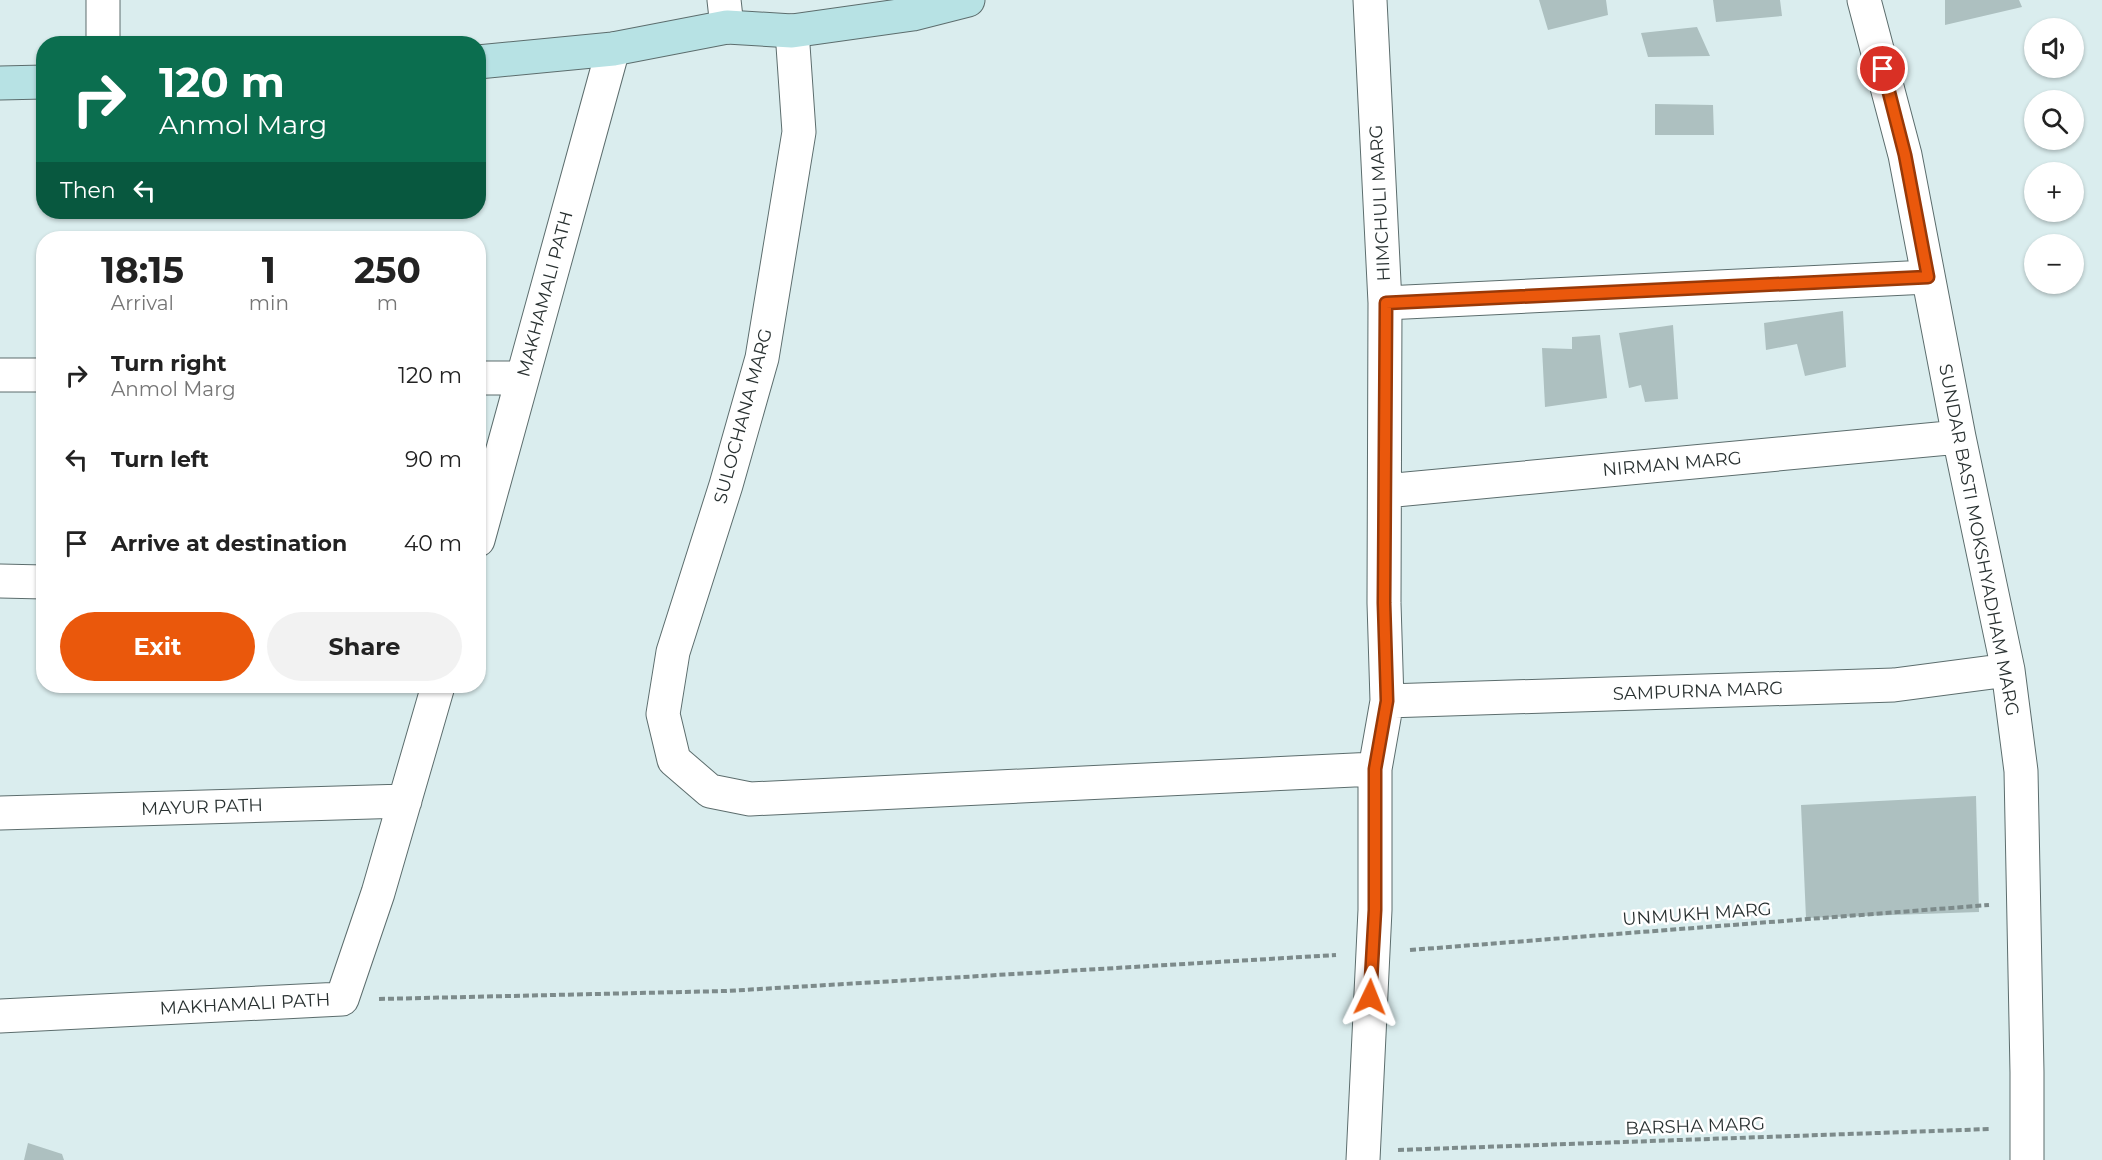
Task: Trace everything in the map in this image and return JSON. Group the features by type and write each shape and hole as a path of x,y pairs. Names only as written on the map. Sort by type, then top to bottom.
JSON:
{"street":[{"path":"102,0 103,36"},
{"path":"486,61 613,49 726,14 792,31 912,7 968,0"},
{"name":"HIMCHULI MARG","path":"1363,1155 1375,910 1375,769 1387,701 1384,603 1386,303 1370,0"},
{"name":"SUNDAR BASTI MOKSHYADHAM MARG","path":"1864,0 1905,155 1959,437 2008,670 2021,771 2027,1160"},
{"name":"SULOCHANA MARG","path":"792,31 799,132 762,358 726,485 673,652 663,714 674,760 710,791 750,799 1375,769"},
{"name":"MAKHAMALI PATH","path":"486,511 613,49"},
{"path":"0,83 36,82"},
{"path":"1386,303 1928,277"},
{"path":"0,375 36,375"},
{"path":"486,378 522,378"},
{"name":"NIRMAN MARG","path":"1385,491 1959,437"},
{"path":"0,581 36,582"},
{"name":"SAMPURNA MARG","path":"1387,701 1894,685 2008,670"},
{"name":"MAKHAMALI PATH","path":"0,1016 342,999 378,893 436,693"},
{"name":"MAYUR PATH","path":"0,813 405,801"}],"path":[{"name":"UNMUKH MARG","path":"342,999 726,991 1372,953 2024,902"},
{"name":"BARSHA MARG","path":"1363,1155 2027,1128"}],"building":[{"path":"1539,0 1606,0 1608,15 1548,30"},
{"path":"1713,0 1780,0 1782,16 1716,22"},
{"path":"1945,0 2019,0 2022,7 1945,25"},
{"path":"1697,27 1710,56 1648,57 1641,33"},
{"path":"1655,104 1713,105 1714,135 1655,135"},
{"path":"1843,311 1846,367 1805,376 1797,344 1766,350 1764,323"},
{"path":"1673,325 1678,399 1645,402 1641,385 1629,388 1619,333"},
{"path":"1600,335 1607,398 1545,407 1542,348 1572,349 1572,337"},
{"path":"1976,796 1979,912 1806,918 1801,805"},
{"path":"28,1143 62,1154 64,1160 24,1160"}],"route":[{"path":"1370,997 1375,910 1375,769 1387,701 1384,603 1386,303 1928,277 1905,155 1883,69"}]}
